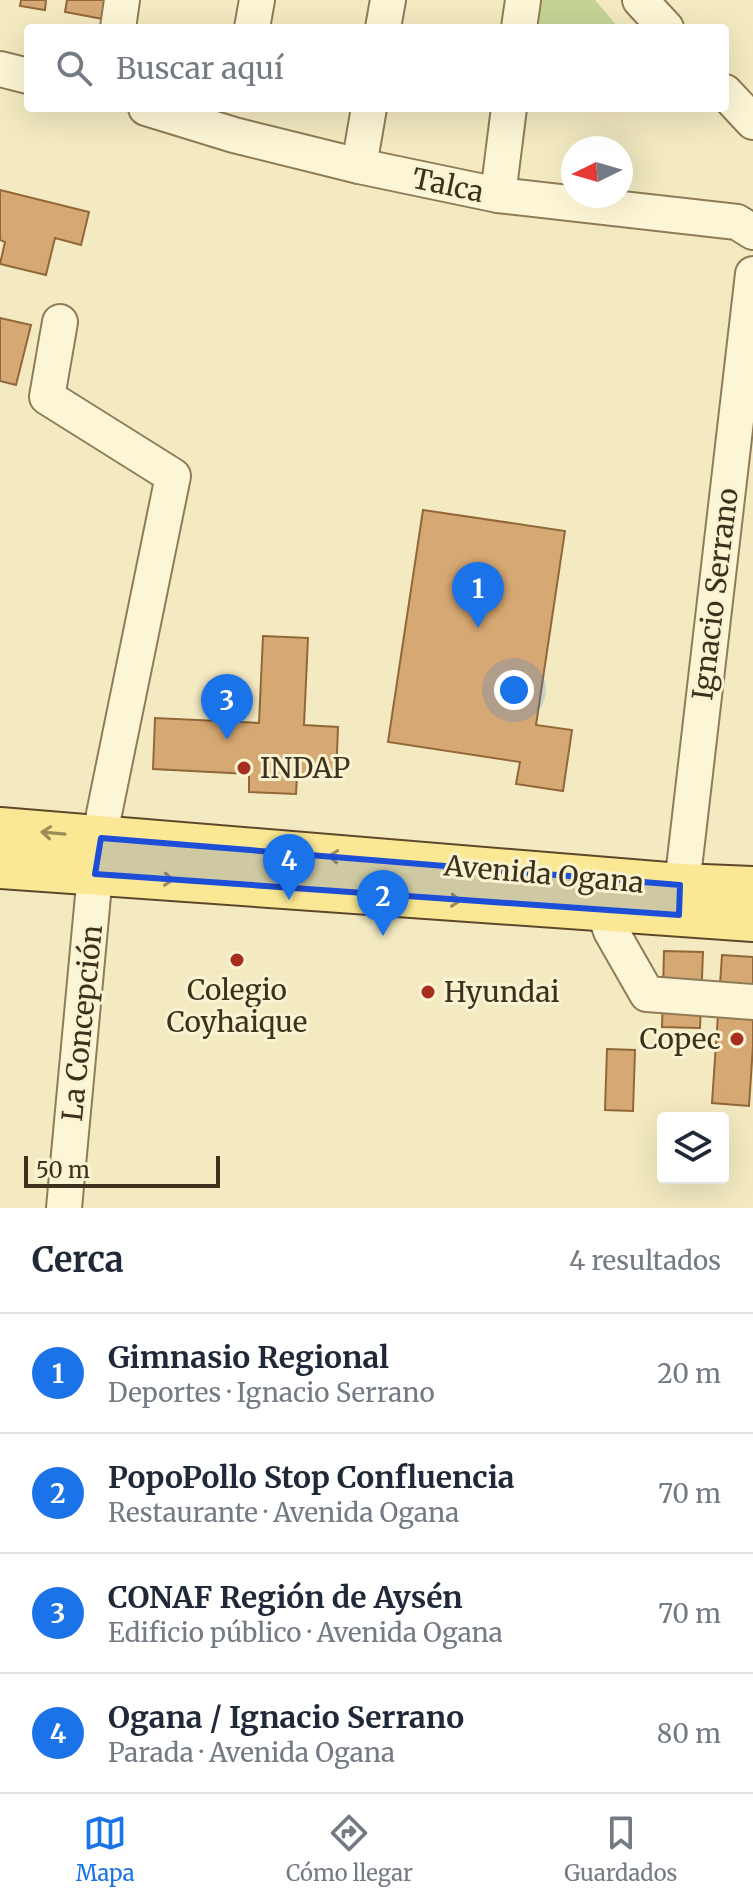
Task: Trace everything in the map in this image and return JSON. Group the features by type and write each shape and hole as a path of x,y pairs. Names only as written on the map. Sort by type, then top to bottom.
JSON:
{"main road":[{"name":"Avenida Ogana","path":"0,829 98,856 604,912 753,888"},
{"name":"Avenida Ogana","path":"0,867 98,856 680,900 753,920"}],"street":[{"path":"119,24 122,0"},
{"path":"253,24 257,0"},
{"path":"384,24 388,0"},
{"path":"520,24 523,0"},
{"path":"640,0 662,24"},
{"path":"0,69 24,75"},
{"path":"729,96 753,122"},
{"name":"Talca","path":"172,112 236,122 359,166 498,195 737,222 753,232"},
{"path":"359,166 368,112"},
{"path":"498,195 508,112"},
{"name":"Ignacio Serrano","path":"680,900 753,274"},
{"name":"La Concepción","path":"60,322 47,397 173,476 98,856 64,1208"},
{"path":"604,912 611,931 647,994 753,1002"}],"highlighted area":[{"path":"101,838 680,885 679,915 95,874"}],"green space":[{"path":"533,0 595,0 616,24 530,24"}],"building":[{"path":"21,0 46,0 45,10 20,6"},
{"path":"67,0 107,0 103,19 65,12"},
{"path":"0,190 89,212 81,245 55,238 46,275 0,264 5,242 0,240"},
{"path":"0,318 31,325 16,385 0,381"},
{"path":"423,510 565,531 536,725 572,730 563,791 516,784 520,762 388,742"},
{"path":"263,636 308,638 304,725 338,727 336,778 297,776 296,794 249,792 249,774 153,769 155,718 259,723"},
{"path":"664,951 703,952 700,1028 662,1027"},
{"path":"722,955 753,957 749,1106 712,1103"},
{"path":"607,1049 635,1050 633,1111 605,1110"}],"place":[{"name":"Gimnasio Regional","path":"478,628"},
{"name":"CONAF Región de Aysén","path":"227,740"},
{"name":"INDAP","path":"244,768"},
{"name":"Ogana / Ignacio Serrano","path":"289,900"},
{"name":"PopoPollo Stop Confluencia","path":"383,936"},
{"name":"Colegio Coyhaique","path":"237,960"},
{"name":"Hyundai","path":"428,992"},
{"name":"Copec","path":"737,1039"}]}
